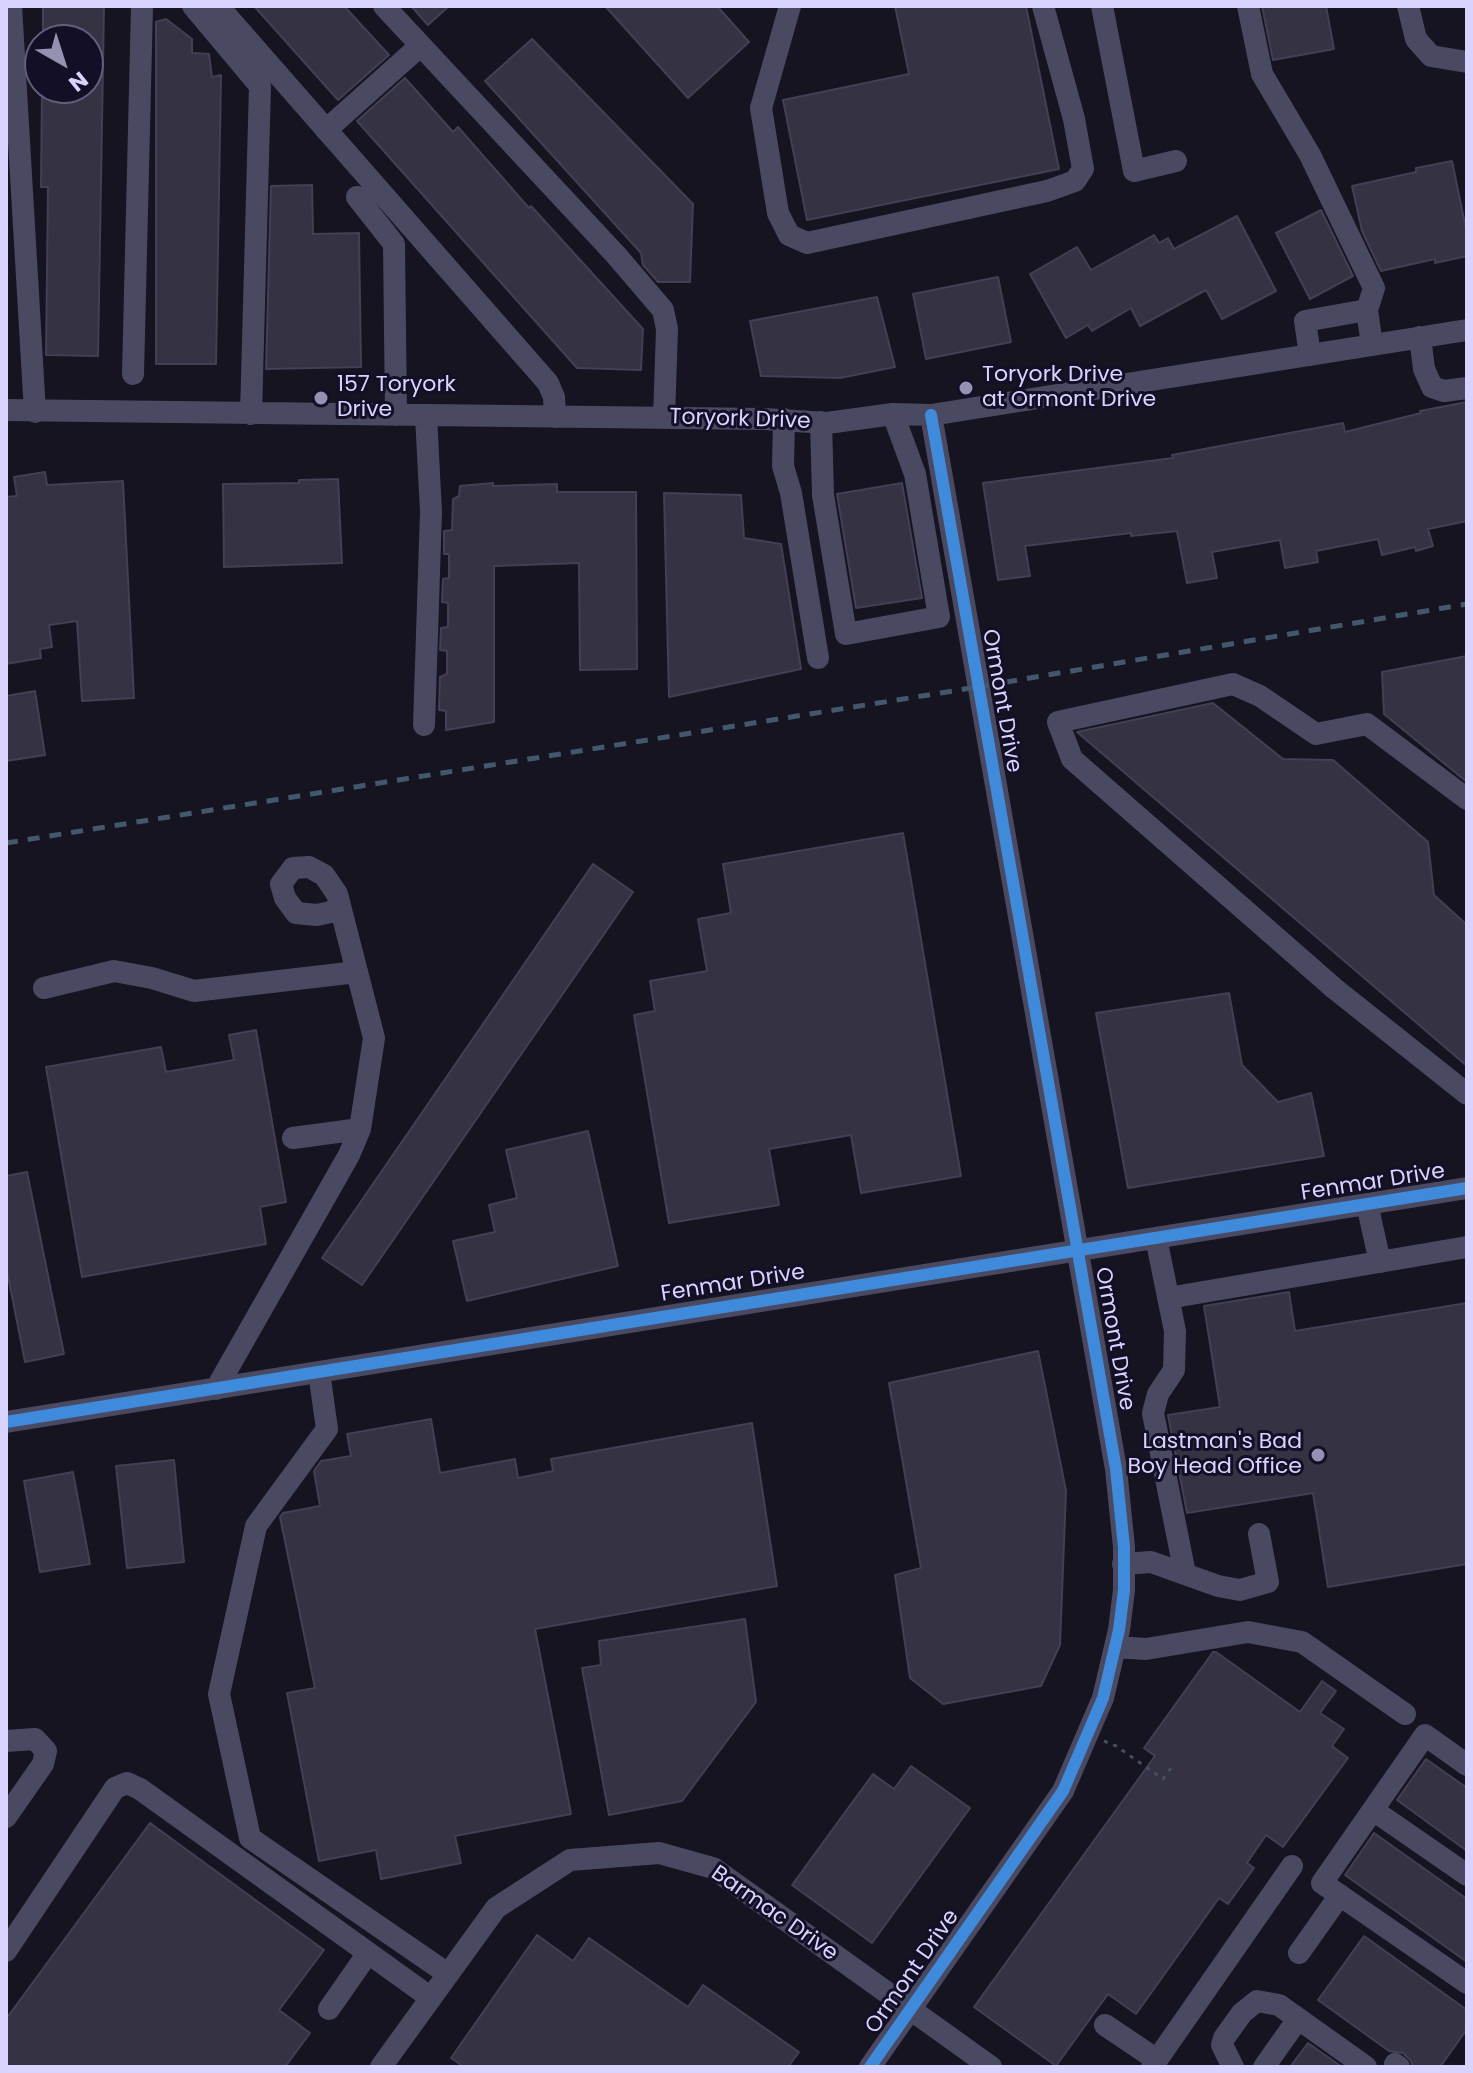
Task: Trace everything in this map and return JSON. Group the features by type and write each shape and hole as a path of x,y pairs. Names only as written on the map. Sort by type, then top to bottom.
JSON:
{"street":[{"path":"11,6 35,412"},
{"path":"133,374 142,6"},
{"path":"193,6 260,86 251,414"},
{"path":"218,6 548,383 554,397 555,417"},
{"path":"384,6 616,255 663,310 667,329 664,418"},
{"path":"790,6 761,108 778,213 789,235 807,243 1047,191 1075,181 1083,169 1074,119 1043,6"},
{"path":"1102,6 1134,171 1176,161"},
{"path":"1248,6 1262,74 1310,155 1374,288 1367,310 1372,345"},
{"path":"1408,6 1416,39 1431,56 1467,62"},
{"path":"326,130 420,46"},
{"path":"357,197 394,244 396,415"},
{"path":"1310,355 1305,321 1367,310"},
{"name":"Toryork Drive","path":"6,410 784,419 821,422 893,414 931,415 1467,330"},
{"path":"1420,337 1424,369 1432,387 1444,391 1467,388"},
{"path":"821,422 823,495 846,634 939,617 915,474 893,414"},
{"name":"Ormont Drive","path":"870,2067 1054,1807 1089,1735 1103,1698 1124,1590 1121,1496 931,415"},
{"path":"424,725 431,512 426,416"},
{"path":"784,419 783,466 791,493 818,658"},
{"path":"1467,799 1367,724 1316,734 1260,696 1233,684 1058,722 1072,759 1335,989 1467,1094"},
{"path":"216,1389 349,1155 360,1129 374,1038 340,910"},
{"path":"44,988 114,971 152,978 194,991 357,972"},
{"path":"293,1138 360,1129"},
{"name":"Fenmar Drive","path":"6,1422 1467,1188"},
{"path":"1367,1204 1380,1262"},
{"path":"1156,1238 1175,1331 1174,1370 1158,1394 1153,1413 1185,1574"},
{"path":"1168,1298 1467,1247"},
{"path":"319,1372 327,1429 256,1526 219,1694 243,1809 250,1838 448,1974"},
{"path":"1123,1564 1151,1562 1234,1589 1268,1582 1259,1534"},
{"path":"1115,1647 1146,1649 1248,1632 1302,1642 1405,1714"},
{"path":"1467,1765 1425,1735 1322,1883 1467,1983"},
{"path":"6,1741 35,1739 46,1751 43,1764 6,1817"},
{"path":"6,1951 115,1788 127,1783 140,1789 431,1998"},
{"path":"1373,1810 1467,1875"},
{"name":"Barmac Drive","path":"381,2067 496,1908 570,1860 659,1853 713,1868 991,2067"},
{"path":"1105,2025 1154,2064 1292,1866"},
{"path":"1299,1953 1340,1895"},
{"path":"329,2009 368,1953"},
{"path":"1233,2067 1222,2045 1224,2038 1242,2013 1257,2001 1279,2005 1366,2067"},
{"path":"1264,2067 1298,2019"}],"path":[{"path":"1089,1735 1116,1746 1163,1779 1171,1768"}],"building":[{"path":"43,6 104,6 104,24 43,24"},
{"path":"254,6 344,6 389,55 338,100"},
{"path":"411,6 449,6 428,25"},
{"path":"605,6 717,6 749,42 688,98"},
{"path":"895,6 1026,6 1059,169 807,220 783,100 909,74"},
{"path":"1262,6 1326,6 1334,49 1273,60"},
{"path":"166,19 192,39 192,53 209,54 212,77 221,75 216,364 156,364 156,22"},
{"path":"532,39 693,204 690,282 658,282 643,265 641,253 485,81"},
{"path":"405,78 453,132 458,127 643,329 641,370 577,368 357,121"},
{"path":"42,104 102,104 98,356 46,355 48,187 41,187"},
{"path":"1452,161 1467,234 1467,256 1435,263 1435,259 1381,271 1362,231 1352,186"},
{"path":"312,185 313,234 359,233 361,367 266,369 271,186"},
{"path":"1321,210 1353,276 1310,299 1276,233"},
{"path":"1237,216 1276,291 1222,319 1206,290 1140,326 1131,308 1092,331 1088,325 1066,338 1030,274 1077,247 1091,270 1154,235 1159,243 1168,238 1174,249"},
{"path":"998,277 1011,342 926,359 913,294"},
{"path":"877,297 895,367 840,378 761,376 750,321"},
{"path":"1467,402 1467,521 1428,529 1433,546 1382,555 1378,539 1316,551 1318,562 1285,568 1280,540 1212,552 1217,578 1187,583 1177,531 1131,536 1131,533 1025,546 1030,576 998,580 983,483 1173,458 1172,455 1343,423 1345,432 1420,411"},
{"path":"45,472 47,485 123,481 134,698 82,701 77,621 49,625 52,647 40,649 41,658 6,664 6,497 17,496 14,477"},
{"path":"338,479 342,563 224,567 223,484"},
{"path":"493,483 493,486 557,484 557,492 636,492 637,669 580,670 579,563 494,566 494,722 446,730 446,711 439,710 440,677 447,674 447,651 440,650 441,628 448,627 448,603 442,602 443,579 449,578 449,554 444,554 444,531 452,530 453,499 459,496 460,486"},
{"path":"902,483 922,598 856,608 837,494"},
{"path":"664,493 741,495 744,538 781,544 801,669 669,697"},
{"path":"1467,656 1467,782 1384,714 1382,672"},
{"path":"35,691 45,755 6,761 6,696"},
{"path":"1213,703 1283,759 1333,760 1428,842 1434,895 1467,925 1467,1066 1077,732"},
{"path":"903,833 961,1176 861,1193 851,1135 769,1149 779,1205 669,1223 634,1015 655,1011 650,981 707,971 698,919 731,913 723,864"},
{"path":"593,864 633,892 362,1285 322,1258"},
{"path":"1229,993 1242,1065 1278,1102 1311,1093 1324,1156 1128,1188 1096,1013"},
{"path":"256,1030 286,1202 260,1207 266,1244 82,1277 46,1067 161,1047 166,1072 234,1060 229,1035"},
{"path":"588,1131 618,1266 467,1301 453,1241 495,1232 489,1205 517,1198 506,1150"},
{"path":"27,1172 64,1354 25,1362 6,1266 6,1176"},
{"name":"Lastman's Bad Boy Head Office","path":"1289,1292 1295,1331 1467,1303 1467,1564 1328,1587 1313,1493 1187,1513 1168,1415 1220,1407 1204,1306"},
{"path":"1038,1351 1066,1491 1060,1645 1041,1686 943,1704 910,1678 895,1575 921,1568 889,1383"},
{"path":"431,1419 440,1473 515,1459 518,1478 553,1471 551,1459 752,1423 777,1586 535,1629 571,1814 455,1836 461,1863 381,1879 376,1850 319,1861 287,1693 315,1688 280,1517 283,1513 320,1506 314,1471 321,1461 351,1456 347,1434"},
{"path":"174,1460 184,1562 127,1568 116,1466"},
{"path":"73,1472 90,1564 40,1572 24,1481"},
{"path":"745,1619 756,1702 682,1801 609,1815 582,1668 601,1665 599,1641"},
{"path":"1213,1652 1300,1712 1322,1681 1336,1691 1320,1713 1344,1729 1332,1746 1348,1758 1283,1847 1266,1835 1247,1863 1254,1868 1228,1904 1219,1898 1136,2014 1108,1994 1056,2066 974,2007 1155,1756 1144,1748"},
{"path":"1426,1759 1467,1788 1467,1851 1397,1800"},
{"path":"911,1766 970,1808 872,1943 792,1885 873,1774 894,1789"},
{"path":"150,1823 324,1950 279,2010 310,2033 285,2067 6,2067 6,2019"},
{"path":"1374,1833 1467,1899 1467,1962 1345,1875"},
{"path":"537,1935 573,1961 589,1938 688,2007 703,1985 799,2052 788,2067 464,2067 451,2058"},
{"path":"1364,1936 1467,2010 1467,2029 1440,2067 1413,2067 1403,2053 1389,2051 1318,2000"},
{"path":"1308,2043 1342,2067 1290,2067"}],"railway":[{"path":"6,843 953,691 1467,604"}],"cycle path":[{"path":"870,2067 1063,1791 1103,1698 1119,1630 1124,1590 1124,1547 1116,1469 931,415"},
{"path":"6,1422 1467,1188"}],"place":[{"name":"Toryork Drive at Ormont Drive","path":"966,388"},
{"name":"157 Toryork Drive","path":"321,398"},
{"name":"Lastman's Bad Boy Head Office","path":"1318,1455"}]}
